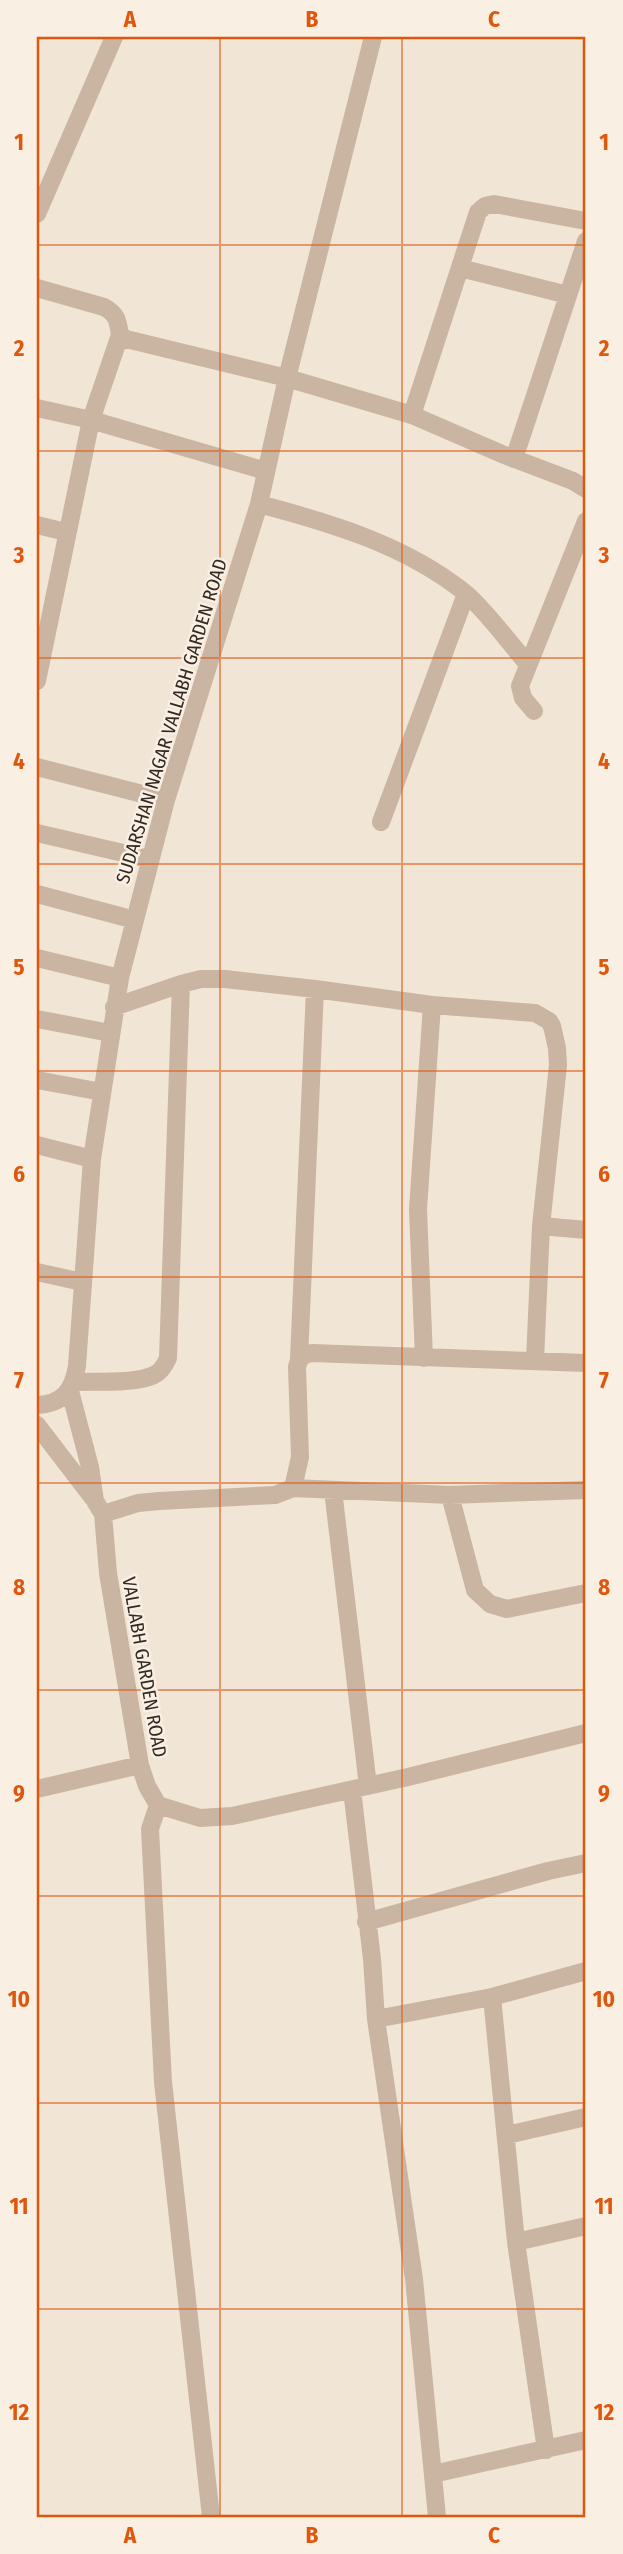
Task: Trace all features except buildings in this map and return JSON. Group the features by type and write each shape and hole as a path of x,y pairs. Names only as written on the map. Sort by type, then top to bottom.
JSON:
{"street":[{"path":"37,214 114,37"},
{"name":"SUDARSHAN NAGAR VALLABH GARDEN ROAD","path":"72,1386 77,1366 92,1158 120,978 166,800 259,504 287,378 373,37"},
{"path":"412,415 478,212 485,206 494,204 586,221"},
{"path":"514,459 586,241"},
{"path":"460,268 568,295"},
{"path":"37,288 113,312 120,335 91,420 40,645 37,681"},
{"path":"120,335 132,341 287,378 412,415 573,481 586,489"},
{"path":"37,408 91,420 266,471"},
{"path":"259,504 335,524 439,574 466,594 528,664"},
{"path":"534,711 520,692 528,664 586,522"},
{"path":"37,525 66,532"},
{"path":"381,822 466,594"},
{"path":"37,766 166,800"},
{"path":"37,833 149,859"},
{"path":"37,894 135,920"},
{"path":"37,958 120,978"},
{"path":"114,1007 181,984 201,979 225,979 432,1005 535,1013 549,1021 557,1048 558,1065 541,1226 535,1360"},
{"path":"37,1405 55,1402 72,1386 154,1375 163,1368 169,1358 181,984"},
{"path":"293,1488 300,1457 296,1377 299,1359 315,989"},
{"path":"424,1358 418,1209 432,1005"},
{"path":"37,1019 110,1033"},
{"path":"37,1080 102,1092"},
{"path":"37,1145 92,1158"},
{"path":"541,1226 586,1230"},
{"path":"37,1272 82,1282"},
{"path":"299,1359 312,1353 586,1363"},
{"name":"VALLABH GARDEN ROAD","path":"72,1386 99,1508 140,1765 147,1786 158,1805"},
{"path":"37,1425 99,1508 159,1500 275,1495 293,1488 450,1495 586,1490"},
{"path":"332,1490 360,1788 366,1922 372,1959 376,2019 414,2279 437,2517"},
{"path":"450,1495 475,1590 490,1604 507,1609 586,1593"},
{"path":"212,2517 163,2082 150,1829 158,1805 200,1818 216,1819 360,1788 586,1733"},
{"path":"37,1789 140,1765"},
{"path":"366,1922 548,1871 586,1863"},
{"path":"376,2019 492,1997 586,1971"},
{"path":"492,1997 516,2242 546,2450"},
{"path":"507,2134 586,2117"},
{"path":"516,2242 586,2226"},
{"path":"433,2474 586,2440"}]}
